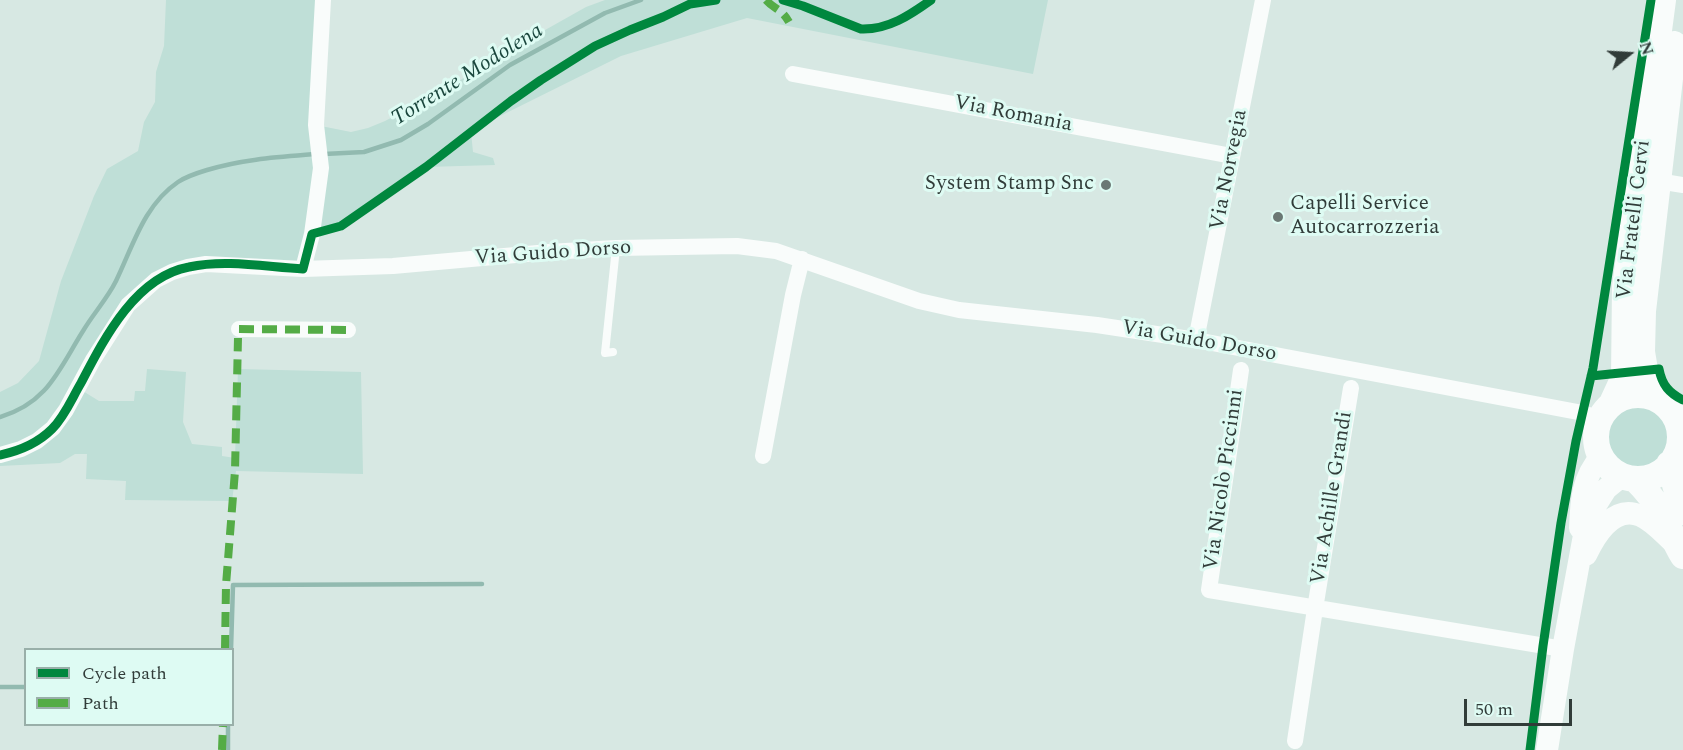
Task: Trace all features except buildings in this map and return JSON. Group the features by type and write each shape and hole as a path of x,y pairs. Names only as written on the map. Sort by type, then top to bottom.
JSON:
{"main road":[{"name":"Via Fratelli Cervi","path":"1598,412 1624,377 1626,287 1663,0"},
{"name":"Via Fratelli Cervi","path":"1669,406 1646,376 1642,352 1643,311 1671,183 1679,0"},
{"path":"1679,549 1663,514 1650,495 1628,477 1606,465 1601,457 1596,445 1598,412 1619,399 1631,395 1645,395 1669,406 1679,429 1677,449 1683,512"},
{"path":"1578,572 1587,519 1606,489 1628,477 1654,476 1677,449"},
{"path":"1578,572 1582,496 1592,466 1601,457"},
{"path":"1546,750 1553,648 1578,572 1594,539 1606,522 1622,514 1630,513 1643,516 1679,549"}],"street":[{"path":"303,269 312,234 321,168 316,125 323,0"},
{"name":"Via Norvegia","path":"1196,340 1263,0"},
{"name":"Via Romania","path":"793,74 1232,156"},
{"name":"Via Guido Dorso","path":"0,455 21,449 53,429 128,305 156,280 172,272 206,264 303,269 415,265 616,248 737,246 776,250 919,301 959,309 1097,325 1196,340 1598,412"},
{"path":"763,456 801,259"},
{"path":"239,329 348,330"},
{"name":"Via Nicolò Piccinni","path":"1241,370 1209,590 1553,648"},
{"name":"Via Achille Grandi","path":"1315,609 1351,388"},
{"path":"1295,741 1315,609"}],"lane":[{"path":"613,352 605,353 616,248"}],"path":[{"path":"1572,465 1598,412 1593,368"},
{"path":"1553,648 1562,523"}],"green space":[{"path":"166,0 323,0 316,125 351,132 385,121 448,88 490,61 586,7 605,0 1048,0 1033,74 747,18 621,56 471,132 473,152 493,158 495,165 426,167 341,226 312,234 303,269 206,264 141,293 78,388 99,401 134,401 135,391 145,391 147,369 186,372 183,422 192,444 222,447 222,456 235,458 238,369 361,372 363,474 236,471 232,501 125,500 126,481 86,479 87,454 75,454 60,463 0,466 0,392 18,383 39,361 61,281 94,196 107,169 138,151 144,122 155,102 156,72 164,46"},
{"path":"1638,405 1650,407 1661,414 1668,425 1670,437 1668,449 1661,460 1650,467 1638,469 1626,467 1615,460 1608,449 1606,437 1608,425 1615,414 1626,407"}],"waterway":[{"name":"Torrente Modolena","path":"324,154 364,152 401,140 428,124 510,65 605,13 641,0"},
{"name":"Torrente Modolena","path":"0,417 30,403 41,394 59,371 112,288 148,214 166,191 188,176 221,166 261,159 316,154"},
{"path":"231,648 233,585 482,584"},
{"path":"0,687 24,687"},
{"path":"228,726 228,750"}],"marked path":[{"path":"766,0 789,22"},
{"path":"239,329 348,330"},
{"path":"225,648 226,585 235,471 238,338"},
{"path":"222,750 223,726"}],"cycle path":[{"path":"0,455 21,449 34,442 57,424 123,312 153,283 170,273 203,265 232,264 303,269 312,234 341,226 426,167 541,80 595,46 690,4 716,0"},
{"path":"783,0 861,29 889,24 907,16 931,0"},
{"path":"1530,750 1561,523 1576,441 1593,368 1651,0"},
{"path":"1591,376 1659,369 1667,388 1683,400"}],"place":[{"name":"System Stamp Snc","path":"1106,185"},
{"name":"Capelli Service Autocarrozzeria","path":"1278,217"}]}
